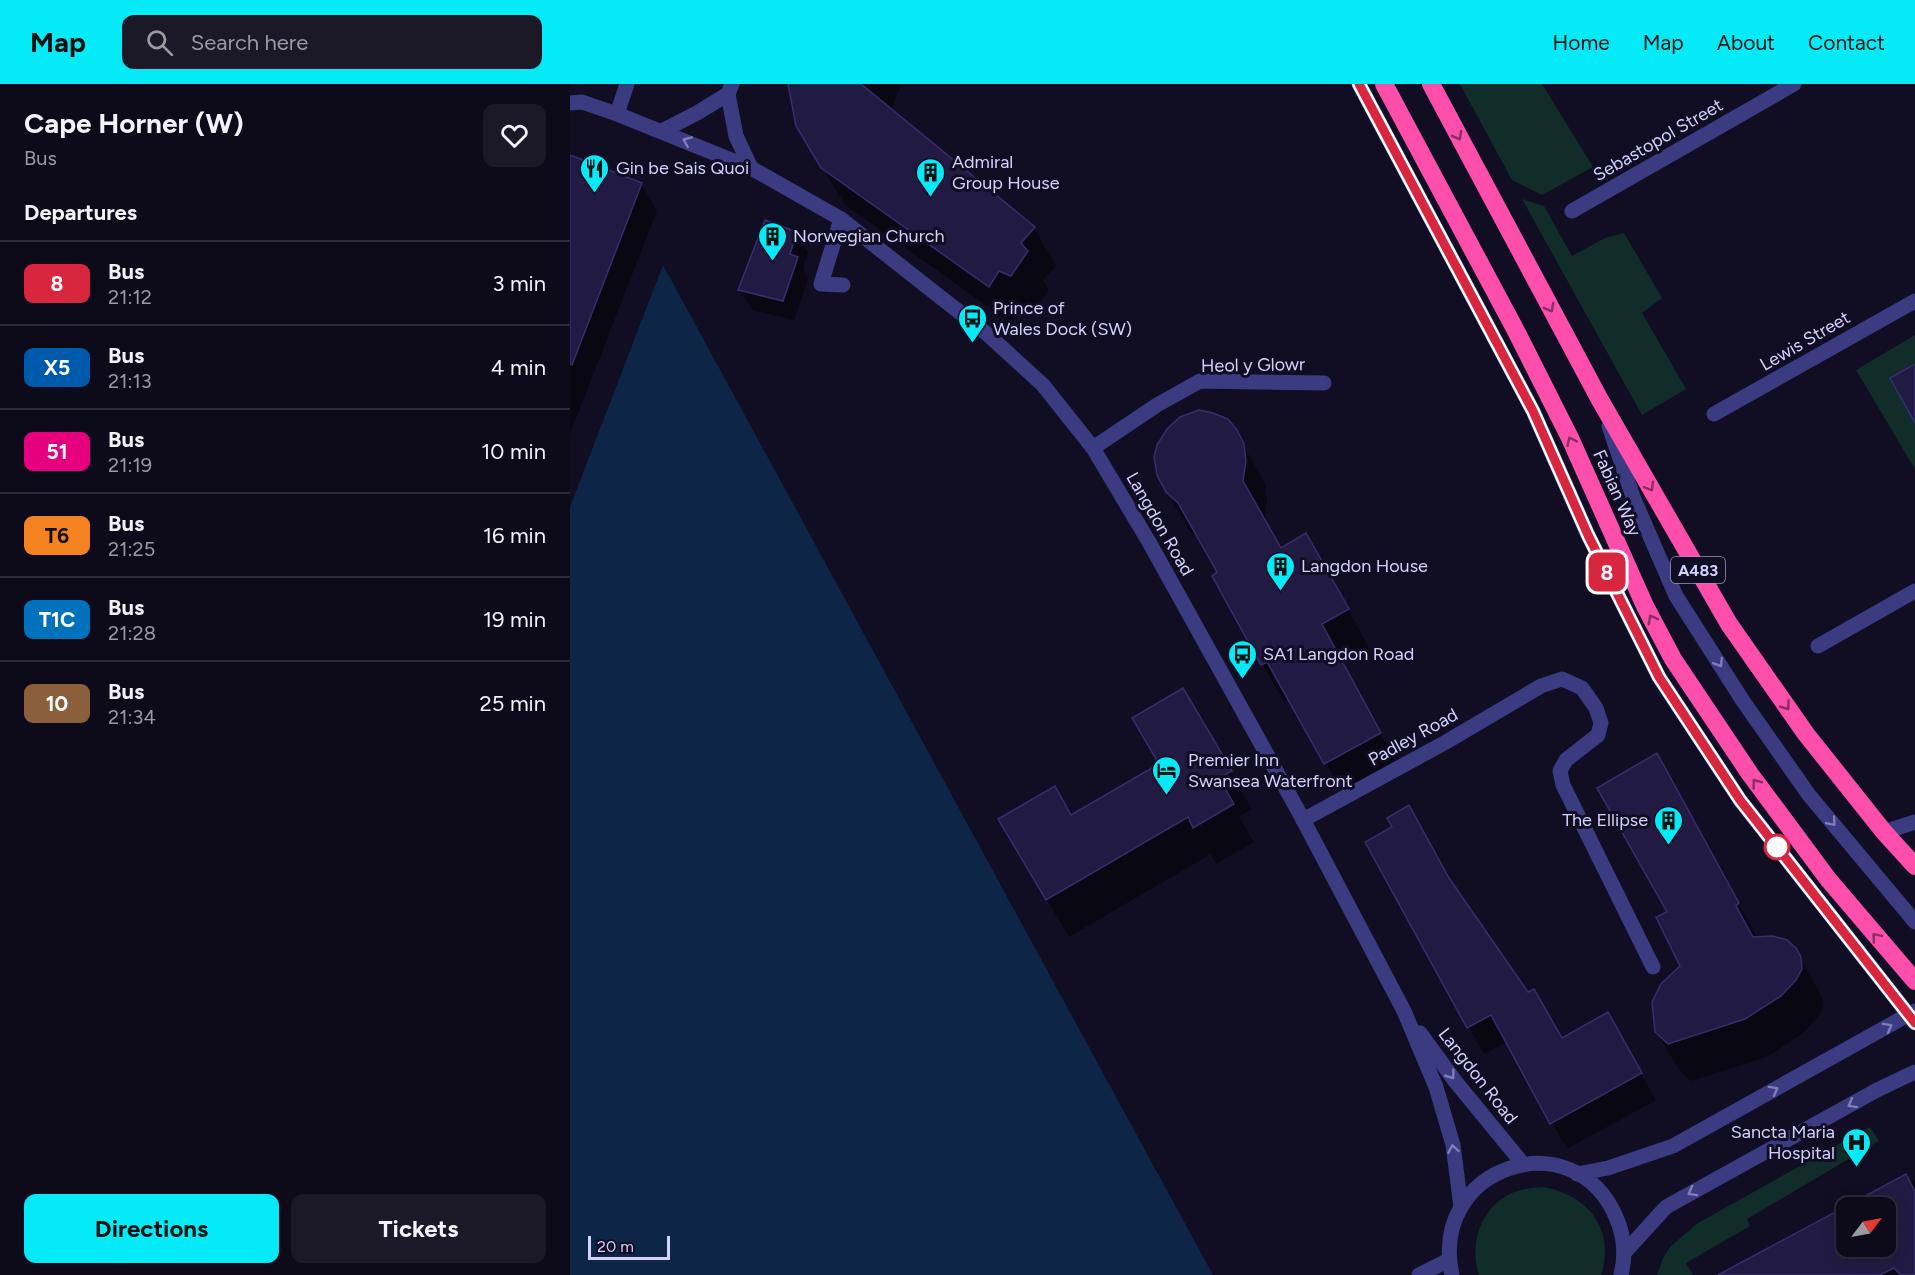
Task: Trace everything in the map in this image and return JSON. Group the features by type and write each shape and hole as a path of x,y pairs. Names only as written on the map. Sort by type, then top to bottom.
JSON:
{"highway":[{"name":"Fabian Way","path":"1384,84 1515,328 1570,438 1645,606 1673,659 1750,774 1828,879 1915,981"},
{"name":"Fabian Way","path":"1431,84 1600,400 1729,624 1806,734 1884,832 1915,866"}],"street":[{"path":"617,114 627,84"},
{"path":"1359,84 1533,411 1588,535 1659,677 1740,800 1913,1016 1673,1146 1608,1168 1577,1174"},
{"name":"Sebastopol Street","path":"1572,211 1794,84"},
{"path":"662,131 697,113 730,89 735,136 751,168"},
{"path":"570,91 576,102"},
{"name":"Langdon Road","path":"576,102 617,114 751,168 841,219 986,333 1043,385 1093,448 1149,542 1303,820 1404,1011 1436,1087 1453,1145 1461,1207"},
{"path":"841,219 821,284 843,285"},
{"name":"Lewis Street","path":"1714,414 1915,301"},
{"name":"Heol y Glowr","path":"1093,448 1157,405 1200,381 1324,383"},
{"path":"1600,400 1633,497 1676,596 1743,701 1809,795 1915,922"},
{"path":"1818,646 1915,591"},
{"name":"Padley Road","path":"1303,820 1446,742 1540,686 1562,679 1573,683 1582,688 1596,708 1601,723 1599,735 1566,760 1560,771 1563,785 1653,967"},
{"path":"1884,832 1915,822"},
{"name":"Langdon Road","path":"1404,1011 1455,1081 1523,1164"},
{"path":"1625,1252 1666,1207 1915,1072"},
{"path":"1419,1275 1450,1267 1450,1232 1461,1207 1472,1191 1504,1169 1523,1164 1542,1163 1560,1166 1577,1174 1597,1188 1612,1206 1621,1229 1625,1252 1621,1275"}],"green space":[{"path":"1460,84 1542,84 1593,167 1542,195 1512,180"},
{"path":"1522,199 1544,206 1572,256 1605,238 1624,233 1662,298 1642,313 1686,389 1642,415"},
{"path":"1915,335 1915,469 1856,370"},
{"path":"1870,1127 1879,1141 1747,1219 1750,1226 1686,1263 1693,1275 1657,1275 1670,1247 1698,1223"},
{"path":"1542,1187 1572,1197 1594,1216 1601,1229 1604,1243 1605,1258 1601,1275 1479,1275 1475,1251 1484,1218 1500,1201 1514,1192"}],"water":[{"path":"663,265 1213,1275 570,1275 570,507"}],"building":[{"name":"Admiral Group House","path":"788,84 861,84 1035,227 1021,243 1028,251 1011,276 999,271 989,287 821,168 796,126"},
{"path":"570,155 642,183 572,365 570,364"},
{"name":"Norwegian Church","path":"765,220 797,232 790,254 798,257 783,301 738,290"},
{"path":"1915,364 1915,423 1890,378"},
{"name":"Langdon House","path":"1199,410 1228,419 1237,430 1244,444 1246,461 1243,481 1281,548 1306,533 1349,609 1322,624 1381,733 1324,764 1267,662 1261,665 1212,576 1217,572 1178,503 1166,492 1157,475 1154,457 1157,445 1167,429 1180,417"},
{"name":"Premier Inn Swansea Waterfront","path":"1183,688 1232,771 1219,778 1234,804 1193,828 1188,817 1046,900 998,819 1055,786 1071,815 1159,764 1132,718"},
{"name":"The Ellipse","path":"1657,753 1739,903 1736,906 1753,937 1773,936 1787,940 1796,948 1801,957 1802,969 1796,980 1781,996 1745,1019 1668,1044 1655,1032 1652,1002 1661,984 1680,966 1656,917 1667,912 1597,788"},
{"path":"1409,805 1449,878 1528,992 1534,989 1562,1038 1608,1012 1642,1073 1550,1124 1491,1015 1467,1028 1365,842 1392,827 1387,818"},
{"path":"1906,1174 1915,1192 1915,1275 1901,1275 1894,1268 1880,1275 1718,1275 1836,1212 1836,1257 1896,1257 1896,1197 1863,1197"}],"bus line":[{"name":"8","path":"1359,84 1533,411 1588,535 1659,677 1740,800 1915,1023"}],"place":[{"name":"Gin be Sais Quoi","path":"595,194"},
{"name":"Admiral Group House","path":"931,198"},
{"name":"Norwegian Church","path":"772,262"},
{"name":"Prince of Wales Dock (SW)","path":"972,344"},
{"name":"Langdon House","path":"1280,592"},
{"name":"SA1 Langdon Road","path":"1242,680"},
{"name":"Premier Inn Swansea Waterfront","path":"1167,796"},
{"name":"The Ellipse","path":"1669,846"},
{"name":"Sancta Maria Hospital","path":"1856,1168"}]}
